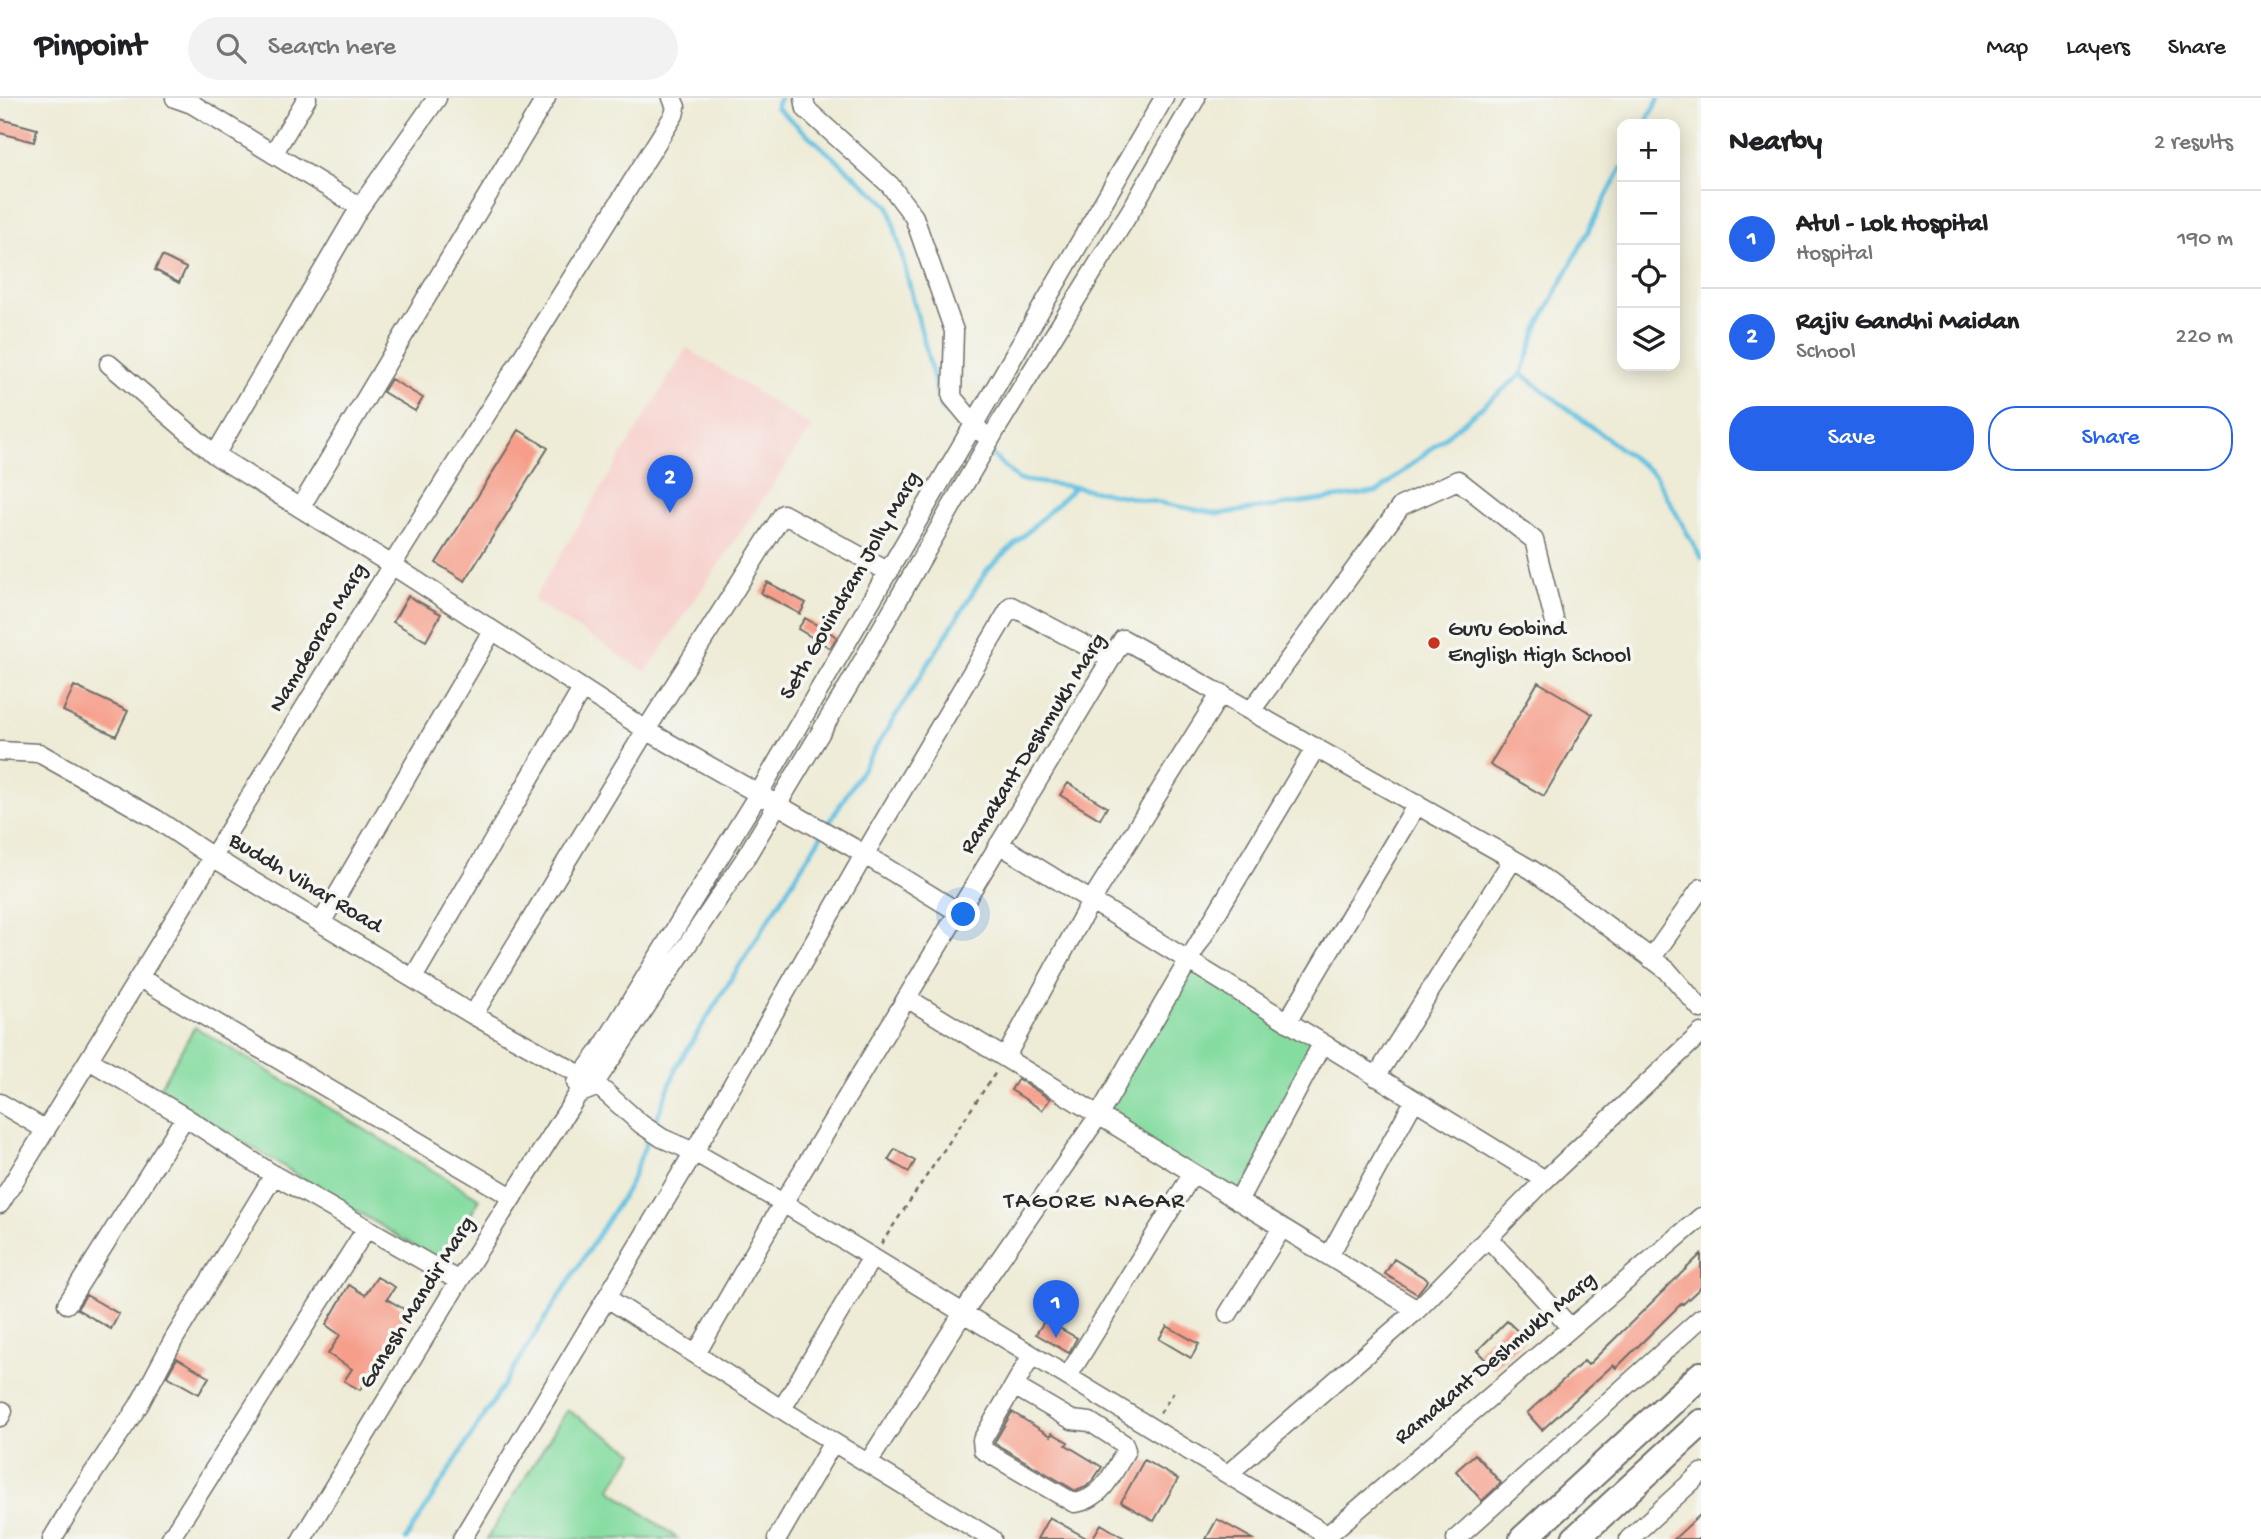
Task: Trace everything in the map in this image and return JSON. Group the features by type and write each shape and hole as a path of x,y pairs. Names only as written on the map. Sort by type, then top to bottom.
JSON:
{"highway":[{"path":"1523,1539 1701,1375"},
{"path":"1575,1539 1701,1423"}],"street":[{"path":"175,98 192,104 360,207"},
{"path":"273,153 307,98"},
{"path":"215,455 360,207 437,98"},
{"path":"300,508 546,98"},
{"path":"803,98 806,109 890,185 914,217 954,331 952,397 972,428 990,440"},
{"name":"Seth Govindram Jolly Marg","path":"578,1094 576,1082 588,1078 600,1051 760,793 1164,98"},
{"path":"588,1078 744,860 990,440 1196,98"},
{"name":"Namdeorao Marg","path":"0,1204 392,565 674,115 674,99"},
{"path":"109,364 215,455 392,565 646,730 760,793 958,912"},
{"path":"953,460 972,472"},
{"path":"1251,711 1401,506 1458,480 1534,540 1555,623"},
{"path":"473,1015 646,730 783,514 889,572"},
{"path":"462,1539 694,1152 858,851 1011,606 1111,659"},
{"path":"321,923 492,631"},
{"name":"Ramakant Deshmukh Marg","path":"696,1354 783,1203 1124,639 1532,870 1667,970 1701,1009"},
{"path":"413,978 582,689"},
{"path":"1005,1058 1091,901 1221,693"},
{"path":"868,1463 963,1313 1099,1115 1316,747"},
{"name":"Buddh Vihar Road","path":"0,751 39,753 156,819 214,858 473,1015 588,1078 641,1124 662,1138 694,1152 783,1203 1228,1474 1325,1537"},
{"path":"1287,1022 1417,804"},
{"path":"999,844 1545,1180"},
{"path":"1376,1077 1513,859"},
{"path":"1651,959 1701,888"},
{"path":"140,978 512,1197"},
{"path":"907,998 1417,1310"},
{"path":"1228,1474 1417,1310 1545,1180 1701,1033"},
{"path":"1238,1201 1322,1044"},
{"path":"89,1060 185,1117 274,1175 459,1281"},
{"name":"Ganesh Mandir Marg","path":"302,1539 459,1281 578,1094"},
{"path":"1329,1256 1414,1101"},
{"path":"0,1103 46,1130"},
{"path":"67,1304 185,1117"},
{"path":"1068,1376 1193,1173"},
{"path":"52,1539 139,1405 174,1339 274,1175"},
{"name":"Ramakant Deshmukh Marg","path":"1325,1537 1701,1217"},
{"path":"170,1539 366,1228"},
{"path":"1228,1314 1282,1228"},
{"path":"1489,1239 1571,1328"},
{"path":"782,1409 872,1257"},
{"path":"607,1298 833,1442 992,1539"},
{"path":"1456,1539 1701,1318"},
{"path":"1014,1385 1072,1420 1090,1422 1124,1444 1126,1450 1108,1482 1093,1497 1074,1503 983,1450 982,1440 1014,1385 1032,1355"},
{"path":"1090,1422 1104,1399"},
{"path":"777,1539 833,1442"},
{"path":"1629,1539 1701,1473"}],"path":[{"path":"872,1257 1005,1058"},
{"path":"1151,1427 1176,1389"}],"shaded area":[{"path":"687,348 812,427 646,672 533,600"}],"green space":[{"path":"1188,961 1322,1044 1238,1201 1099,1115"},
{"path":"195,1027 480,1199 442,1263 158,1090"},
{"path":"567,1410 634,1452 610,1489 678,1539 487,1539"}],"building":[{"path":"0,119 37,129 34,142 0,133"},
{"path":"162,256 186,268 179,283 155,270"},
{"path":"391,379 423,398 415,411 383,392"},
{"path":"519,430 548,448 465,581 436,563"},
{"path":"767,582 806,603 800,614 761,593"},
{"path":"408,596 441,614 426,641 393,622"},
{"path":"805,618 837,637 830,648 798,629"},
{"path":"1538,682 1592,714 1544,796 1490,765"},
{"path":"74,686 128,711 116,736 63,711"},
{"path":"1068,783 1107,807 1100,819 1060,795"},
{"path":"1018,1079 1050,1099 1042,1110 1011,1090"},
{"path":"895,1149 915,1161 909,1172 888,1160"},
{"path":"1701,1254 1701,1287 1616,1368 1613,1365 1542,1430 1527,1413 1584,1361 1588,1365"},
{"path":"1394,1259 1428,1280 1417,1294 1385,1274"},
{"path":"377,1277 395,1287 387,1299 412,1314 385,1359 380,1356 360,1390 344,1381 352,1369 328,1354 340,1335 326,1325 349,1285 365,1295"},
{"path":"86,1295 119,1314 111,1329 77,1309"},
{"path":"1045,1320 1077,1338 1069,1353 1036,1334"},
{"path":"1507,1321 1525,1338 1494,1368 1477,1351"},
{"path":"1167,1326 1199,1344 1191,1358 1159,1339"},
{"path":"177,1358 209,1377 199,1394 167,1376"},
{"path":"1012,1412 1051,1436 1052,1433 1068,1442 1066,1445 1102,1467 1093,1480 1076,1491 994,1443"},
{"path":"1475,1454 1501,1483 1482,1501 1456,1471"},
{"path":"1144,1460 1178,1479 1154,1521 1121,1502"},
{"path":"1701,1514 1701,1539 1674,1539"},
{"path":"1049,1517 1088,1539 1037,1539"},
{"path":"1217,1519 1253,1539 1206,1539"},
{"path":"1101,1524 1126,1539 1092,1539"}],"waterway":[{"path":"780,98 776,107 889,206 941,407 966,430"},
{"path":"1648,119 1659,98"},
{"path":"1617,177 1538,327 1522,374 1655,475 1701,558"},
{"path":"988,451 1019,480 1075,487 1219,514 1378,492 1522,374"},
{"path":"825,829 987,570 1075,487"},
{"path":"653,1128 678,1064 821,836"},
{"path":"406,1539 629,1186 649,1136"}],"place":[{"name":"Rajiv Gandhi Maidan","path":"670,513"},
{"name":"Guru Gobind English High School","path":"1434,643"},
{"name":"Atul - Lok Hospital","path":"1056,1338"}],"district":[{"name":"TAGORE NAGAR","path":"1095,1202"}]}
